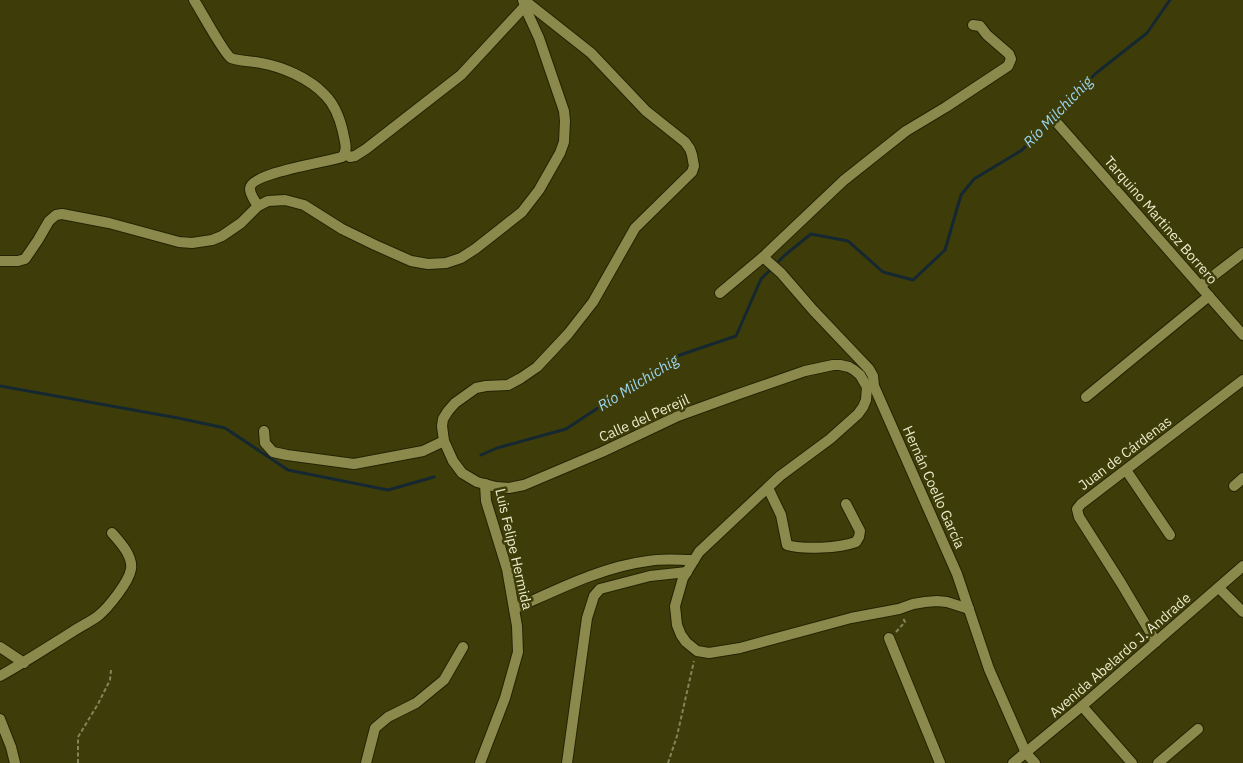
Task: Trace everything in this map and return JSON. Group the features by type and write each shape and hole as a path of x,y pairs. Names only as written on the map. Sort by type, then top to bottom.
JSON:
{"street":[{"path":"194,0 204,19 231,58 280,68 309,82 326,96 340,120 346,150 345,154 330,161 286,169 265,176 252,183 250,189 258,206"},
{"path":"0,261 24,259 49,221 56,215 62,214 109,223 179,242 192,243 212,240 231,231 258,206 268,201 284,200 304,205 342,229 375,246 411,261 428,264 446,263 461,258 522,212 539,190 564,142 564,111 539,38 524,2 461,75 366,149 355,156 350,157 345,154"},
{"name":"Calle del Perejil","path":"524,2 590,53 646,111 685,142 690,149 694,166 692,172 635,228 593,302 568,334 537,367 508,385 476,388 455,403 443,419 442,426 444,441 453,461 462,473 477,482 496,487 509,488 524,485 602,452 678,416 805,371 833,365 849,367 871,386"},
{"path":"720,293 766,260 843,181 906,131 1008,66 1011,59 1009,54 976,26"},
{"name":"Tarquino Martinez Borrero","path":"1058,124 1243,335"},
{"path":"1200,286 1243,253"},
{"name":"Hernán Coello García","path":"766,260 781,273 869,369 873,376 871,386 958,574 989,669 1026,753 1035,763"},
{"path":"1086,397 1209,296"},
{"name":"Juan de Cárdenas","path":"1156,642 1079,517 1077,509 1243,380"},
{"path":"871,386 863,407 858,414 830,439 780,476 699,552 683,578 675,606 677,625 681,635 696,651 709,653 740,648 851,618 899,609 912,604 937,600 969,609"},
{"path":"264,431 265,443 273,452 354,464 423,451 444,441"},
{"path":"1126,470 1170,535"},
{"path":"1234,486 1243,478"},
{"name":"Luis Felipe Hermida","path":"480,763 505,698 518,652 517,626 507,569 486,501 485,484"},
{"path":"768,488 781,515 787,545 796,548 845,546 856,542 860,531 846,504"},
{"path":"0,676 24,663 98,615 113,601 131,570 130,560 121,543 112,532"},
{"path":"514,609 602,572 647,561 667,559 694,560"},
{"name":"Avenida Abelardo J. Andrade","path":"1013,763 1082,706 1243,566"},
{"path":"568,763 587,618 594,596 600,589 610,586 650,576 687,572"},
{"path":"1219,588 1243,612"},
{"path":"889,638 940,763"},
{"path":"0,647 24,663"},
{"path":"366,763 375,728 388,717 416,703 444,680 462,647"},
{"path":"1082,706 1132,763"},
{"path":"0,719 15,763"},
{"path":"1158,763 1198,730"}],"path":[{"path":"668,763 677,736 696,651"},
{"path":"78,763 78,737 110,680 111,670"}],"waterway":[{"name":"Río Milchichig","path":"481,455 497,448 566,429 677,356 736,336 761,279 785,255 811,234 848,241 883,272 913,280 945,250 961,195 974,179 1022,150 1095,74 1147,33 1170,0"},
{"path":"0,386 225,428 288,470 388,490 434,477"}]}
